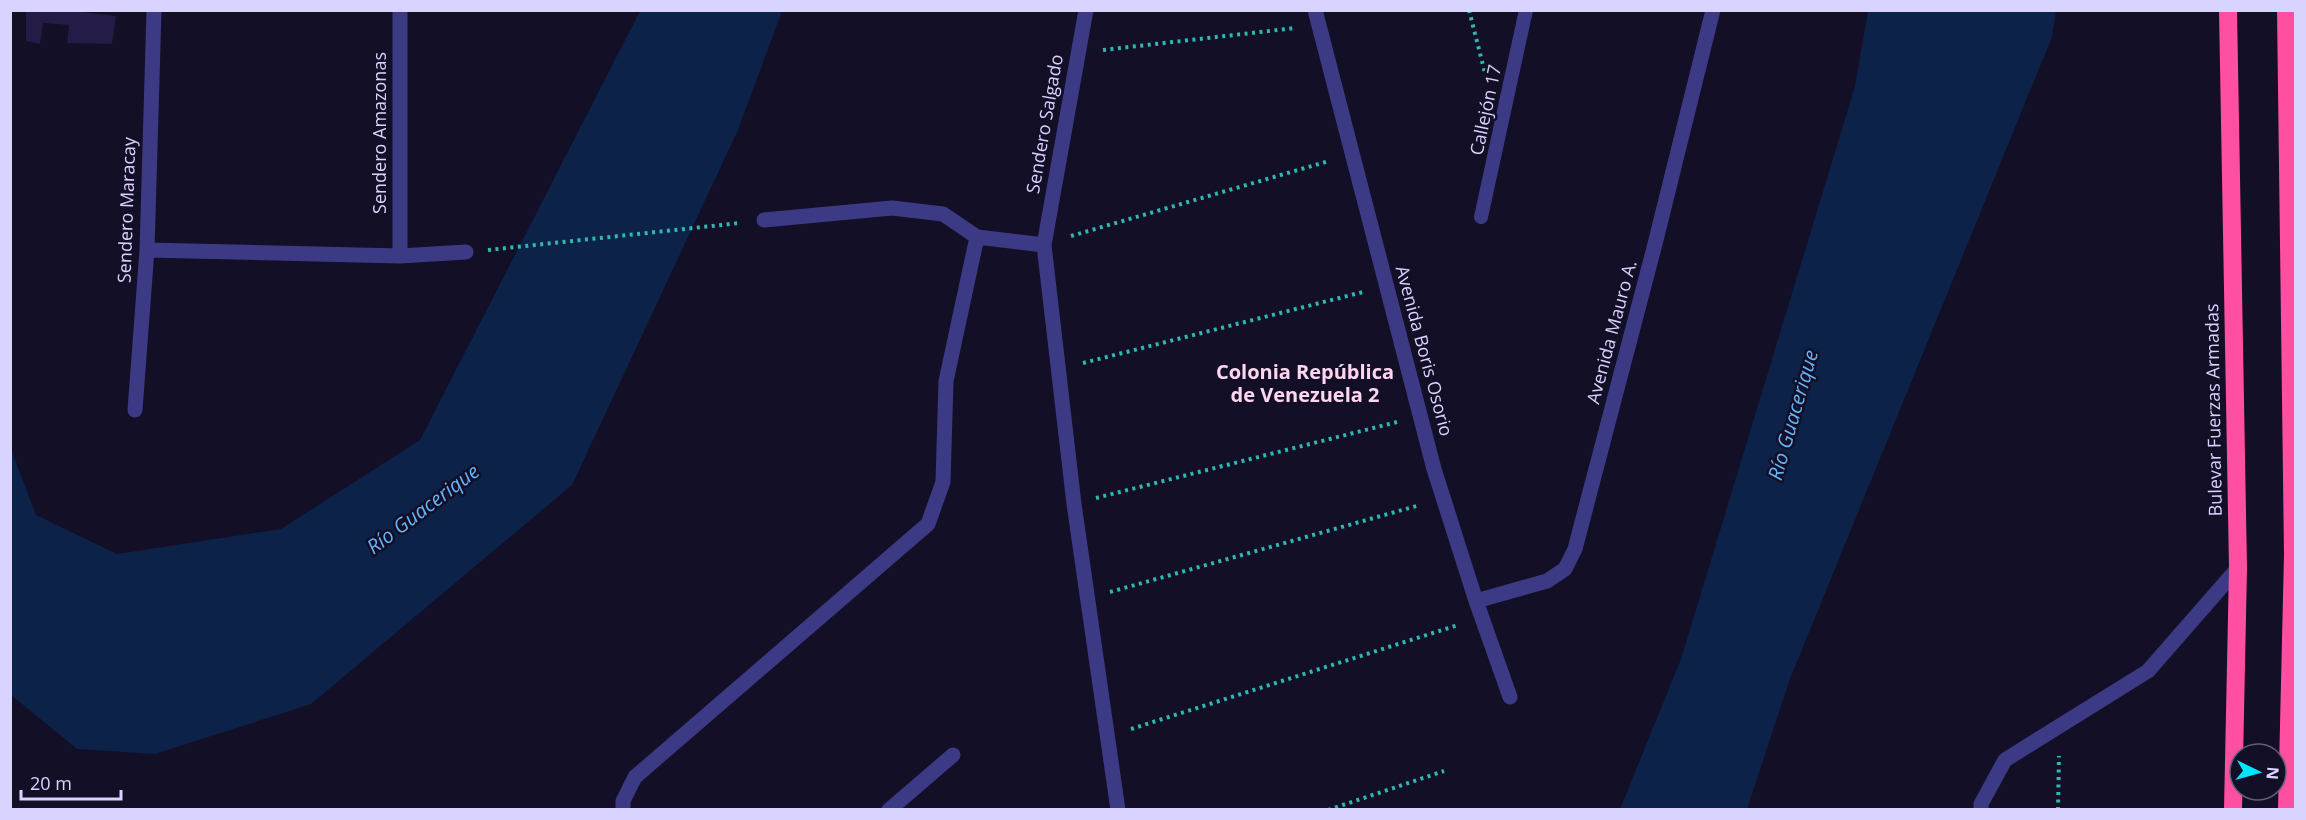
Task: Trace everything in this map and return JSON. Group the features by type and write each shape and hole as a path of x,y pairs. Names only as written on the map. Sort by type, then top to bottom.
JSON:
{"highway":[{"name":"Bulevar Fuerzas Armadas","path":"2228,10 2238,568 2233,810"},
{"path":"2286,10 2294,555 2287,810"}],"street":[{"name":"Sendero Maracay","path":"135,410 147,250 154,10"},
{"name":"Sendero Amazonas","path":"400,10 400,256"},
{"name":"Sendero Salgado","path":"1086,10 1044,245 1074,504 1118,810"},
{"name":"Avenida Mauro A.","path":"1476,601 1547,581 1565,569 1575,549 1655,244 1713,10"},
{"name":"Avenida Boris Osorio","path":"1318,18 1444,498 1476,601 1510,697"},
{"path":"764,220 892,208 943,214 977,237 1044,245"},
{"path":"623,810 623,801 635,777 928,524 943,482 946,381 977,237"},
{"path":"147,250 400,256 466,252"},
{"path":"1981,810 1981,804 2005,760 2148,671 2238,568"},
{"path":"889,810 953,755"}],"lane":[{"name":"Callejón 17","path":"1481,217 1526,10"}],"path":[{"path":"1469,10 1489,86"},
{"path":"1077,53 1318,18"},
{"path":"1044,245 1353,154"},
{"path":"466,252 764,220"},
{"path":"1058,370 1387,286"},
{"path":"1074,504 1421,416"},
{"path":"1088,598 1444,498"},
{"path":"1108,736 1482,618"},
{"path":"2058,810 2060,724"},
{"path":"1328,810 1444,771"}],"water":[{"name":"Río Guacerique","path":"640,11 782,11 738,130 572,485 311,704 155,754 77,749 11,695 11,449 36,515 117,554 281,529 420,440"},
{"name":"Río Guacerique","path":"1868,11 2056,11 2052,37 1790,679 1747,809 1620,809 1681,659 1855,86"}],"building":[{"path":"26,10 74,11 116,16 112,44 67,43 69,25 43,23 40,44 26,41"}],"district":[{"name":"Colonia República de Venezuela 2","path":"1305,384"}]}
